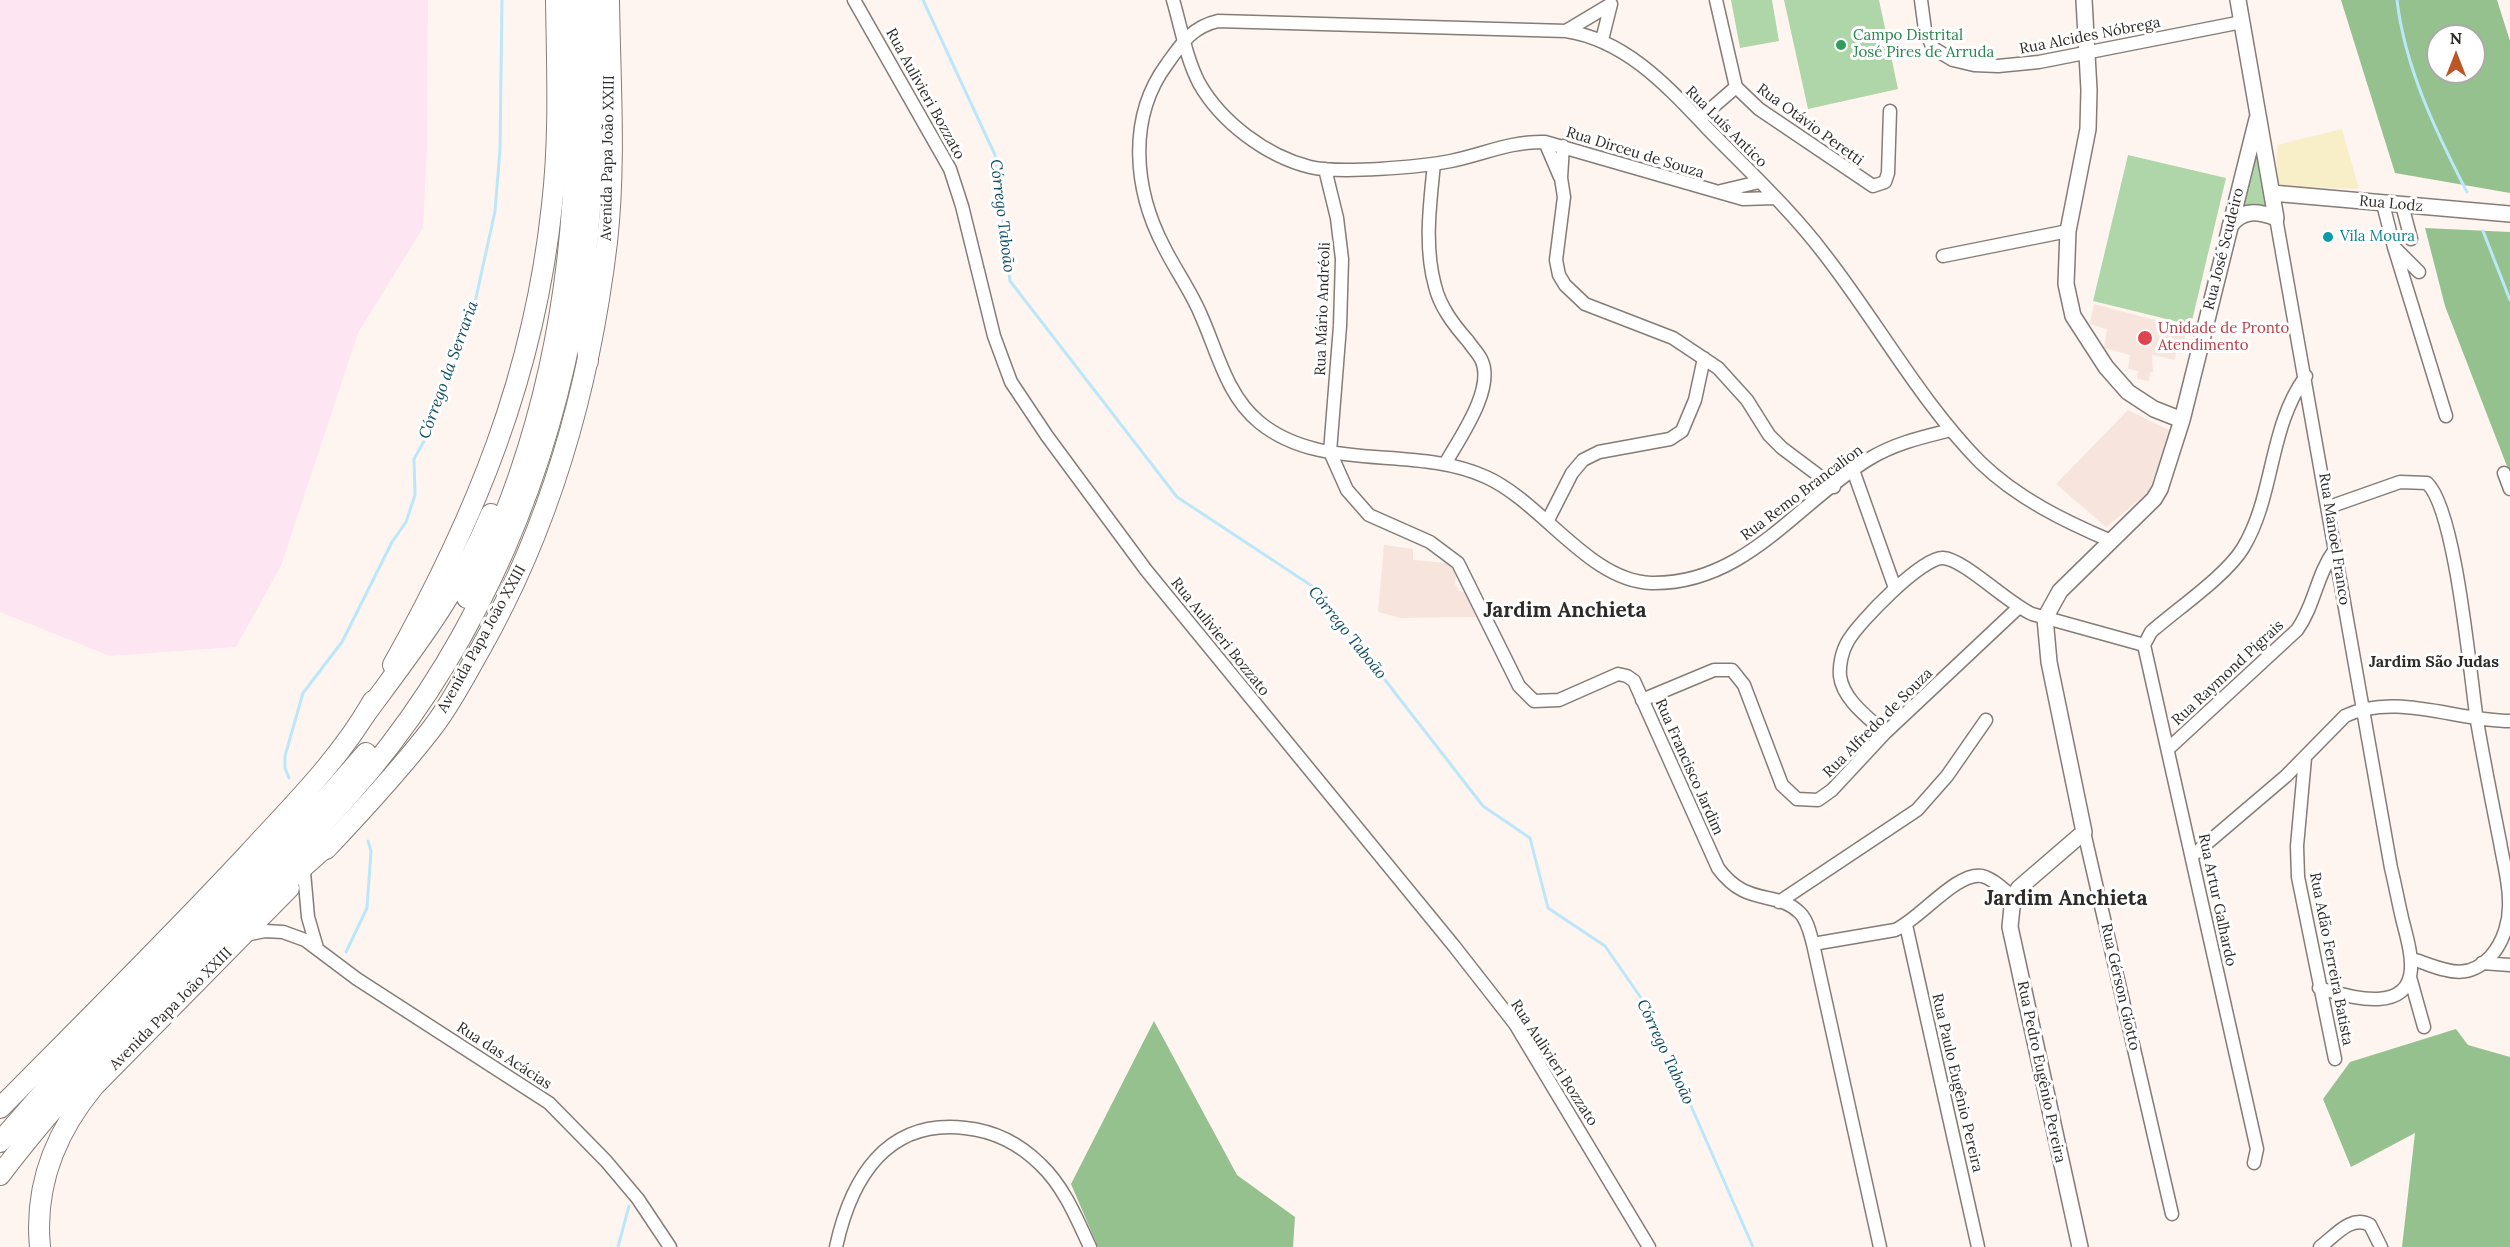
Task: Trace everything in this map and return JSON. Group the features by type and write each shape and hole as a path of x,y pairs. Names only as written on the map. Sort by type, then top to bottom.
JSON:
{"main road":[{"path":"364,716 454,552 483,484 518,384 538,296 552,205 556,123 556,0"},
{"path":"0,1142 48,1087 338,785 377,740 434,658 483,566 532,441 547,384 561,304 574,174 573,0"},
{"name":"Avenida Papa João XXIII","path":"0,1175 66,1092 351,793 430,687 472,616 508,545 545,446 563,375 585,264 592,132 591,0"},
{"name":"Avenida Papa João XXIII","path":"40,1247 39,1216 46,1170 54,1148 74,1111 93,1086 245,935 395,775 434,725 498,617 529,555 550,502 567,448 588,361 607,240 610,172 609,0"},
{"path":"585,264 588,361"},
{"path":"0,1108 126,983 318,776 434,622 453,592 485,529 519,441 561,304"},
{"path":"187,966 229,936 336,838"}],"street":[{"name":"Rua Aulivieri Bozzato","path":"854,0 938,142 950,169 962,206 994,336 1011,381 1047,436 1146,570 1432,918 1515,1024 1649,1247"},
{"name":"Rua Dirceu de Souza","path":"1173,0 1199,82 1221,114 1260,144 1308,166 1325,169 1434,164 1515,143 1545,142 1743,199 1775,198"},
{"name":"Rua Otávio Peretti","path":"1716,0 1736,87 1759,109 1873,186 1885,182 1888,173 1890,111"},
{"name":"Rua Alcides Nóbrega","path":"1922,0 1927,37 1933,48 1943,56 1974,65 1998,66 2039,62 2242,22"},
{"path":"2084,0 2088,129 2068,231 2066,284 2073,316 2088,341 2127,392 2154,409 2182,420"},
{"name":"Rua Manoel Franco","path":"2238,0 2391,868 2412,959 2410,977"},
{"path":"1566,31 1612,2"},
{"path":"1602,40 1612,2"},
{"name":"Rua Luís Antico","path":"1185,39 1204,24 1218,21 1566,31 1602,40 1628,54 1699,119 1775,198 1825,255 1951,430 2005,483 2054,515 2112,541"},
{"name":"Rua Remo Brancalion","path":"1185,39 1162,70 1150,93 1142,123 1139,169 1154,226 1193,296 1224,373 1245,408 1258,421 1298,445 1330,452 1408,458 1445,464 1485,476 1507,488 1600,564 1637,582 1678,581 1722,568 1772,538 1853,470 1885,450 1903,442 1951,430"},
{"path":"1699,119 1736,87"},
{"name":"Rua José Scudeiro","path":"2045,618 2055,597 2112,541 2160,489 2182,420 2228,229 2258,119"},
{"path":"1545,142 1561,178"},
{"path":"1563,146 1561,178 1564,197 1556,260 1565,285 1585,304 1650,327 1704,358 1735,385 1769,435 1782,448 1834,487"},
{"path":"1434,164 1429,213 1429,248 1435,287 1442,305 1482,360 1484,376 1483,389 1475,410 1445,464"},
{"name":"Rua Mário Andréoli","path":"1325,169 1337,218 1342,259 1340,326 1330,452"},
{"name":"Rua Dirceu de Souza","path":"1717,192 1759,182"},
{"name":"Rua Lodz","path":"2272,194 2510,214"},
{"path":"2383,204 2446,416"},
{"path":"2402,205 2411,239"},
{"path":"2228,229 2235,219 2250,212 2276,218"},
{"path":"1943,256 2068,231"},
{"path":"2394,247 2419,272"},
{"path":"1548,520 1572,473 1583,460 1599,452 1670,439 1682,430 1695,400 1704,358"},
{"path":"1885,733 1844,692 1840,678 1840,663 1849,639 1895,588 1929,561 1947,558 1961,565 2018,608 2045,618 2144,645 2151,632 2231,563 2242,549 2256,517 2285,413 2306,376"},
{"name":"Rua Francisco Jardim","path":"1330,452 1347,490 1369,515 1430,542 1458,563 1526,695 1534,701 1559,700 1618,674 1627,675 1634,681 1718,868 1726,879 1746,894 1779,902 1801,914 1813,944 1880,1247"},
{"path":"1853,470 1895,588"},
{"path":"2505,473 2510,489"},
{"path":"2329,507 2408,480 2427,483 2434,490 2456,576 2477,719 2510,900 2506,929 2492,955 2482,963 2460,973 2412,959"},
{"name":"Rua Raymond Pigrais","path":"2168,749 2297,630 2310,608 2323,566 2334,551"},
{"name":"Rua Alfredo de Souza","path":"1642,700 1714,670 1732,670 1744,685 1779,779 1789,793 1804,801 1818,800 1826,796 1885,733 2018,608"},
{"name":"Rua Gérson Giotto","path":"2045,618 2047,653 2084,832 2172,1214"},
{"name":"Rua Artur Galhardo","path":"2144,645 2257,1149 2254,1163"},
{"path":"2192,856 2305,758 2345,716 2363,709 2393,707 2435,711 2477,719 2510,721"},
{"path":"1779,902 1917,810 1947,776 1986,720"},
{"name":"Rua Adão Ferreira Batista","path":"2305,758 2296,846 2303,905 2335,1059"},
{"path":"1813,944 1882,934 1906,926 1967,877 1984,877 2013,897 2026,880 2084,832"},
{"path":"304,872 308,917 318,948"},
{"name":"Rua Pedro Eugênio Pereira","path":"2013,897 2010,911 2013,945 2080,1247"},
{"name":"Rua Paulo Eugênio Pereira","path":"1906,926 1978,1247"},
{"name":"Rua das Acácias","path":"245,935 265,931 283,932 305,940 357,979 549,1103 606,1161 638,1200 670,1247"},
{"path":"2482,963 2510,964"},
{"path":"2319,988 2376,999 2395,994 2410,977"},
{"path":"2410,977 2424,1028"},
{"path":"836,1247 842,1221 852,1195 865,1171 883,1151 902,1137 924,1129 953,1127 984,1130 1014,1143 1042,1165 1062,1192 1090,1247"},
{"path":"2324,1246 2347,1226 2358,1221 2370,1225 2381,1247"}],"shaded area":[{"path":"0,0 428,0 427,150 423,228 358,333 281,566 236,647 110,656 0,612"},
{"name":"Unidade de Pronto Atendimento","path":"2094,304 2163,322 2161,327 2186,332 2182,354 2176,353 2175,360 2152,355 2153,372 2150,372 2149,381 2137,379 2138,371 2128,369 2130,355 2104,348 2107,329 2090,324"},
{"path":"2128,410 2171,431 2148,493 2106,527 2056,484"},
{"path":"1384,545 1413,549 1413,560 1447,563 1456,573 1455,584 1459,591 1466,592 1476,617 1400,618 1378,612"}],"green space":[{"path":"1731,0 1772,0 1779,41 1740,48"},
{"name":"Campo Distrital José Pires de Arruda","path":"1784,0 1879,0 1898,89 1808,109"},
{"path":"2341,0 2497,0 2510,41 2510,193 2395,173"},
{"path":"2256,143 2271,210 2238,211"},
{"path":"2128,155 2226,178 2191,325 2093,301"},
{"path":"2425,228 2510,232 2510,474 2445,306"},
{"path":"1154,1021 1237,1175 1295,1217 1293,1247 1098,1247 1071,1184"},
{"path":"2456,1029 2468,1045 2510,1057 2510,1247 2402,1247 2415,1133 2351,1167 2323,1099 2350,1062"}],"sand":[{"path":"2342,129 2359,189 2276,187 2277,145"}],"waterway":[{"name":"Córrego da Serraria","path":"289,778 285,768 285,756 303,693 342,642 392,542 406,522 415,495 414,459 432,427 472,316 495,211 500,150 502,0"},
{"name":"Córrego Taboão","path":"923,0 995,155 1010,281 1177,497 1312,586 1483,806 1530,838 1548,908 1605,946 1648,1008 1753,1247"},
{"path":"2397,0 2414,75 2433,123 2467,192"},
{"path":"2483,231 2510,300"},
{"name":"Córrego da Serraria","path":"346,952 367,908 371,851 368,841"},
{"path":"618,1247 629,1206"}],"place":[{"name":"Campo Distrital José Pires de Arruda","path":"1841,45"},
{"name":"Vila Moura","path":"2328,237"},
{"name":"Unidade de Pronto Atendimento","path":"2145,338"}],"district":[{"name":"Jardim Anchieta","path":"1565,611"},
{"name":"Jardim São Judas","path":"2434,662"},
{"name":"Jardim Anchieta","path":"2066,899"}]}
